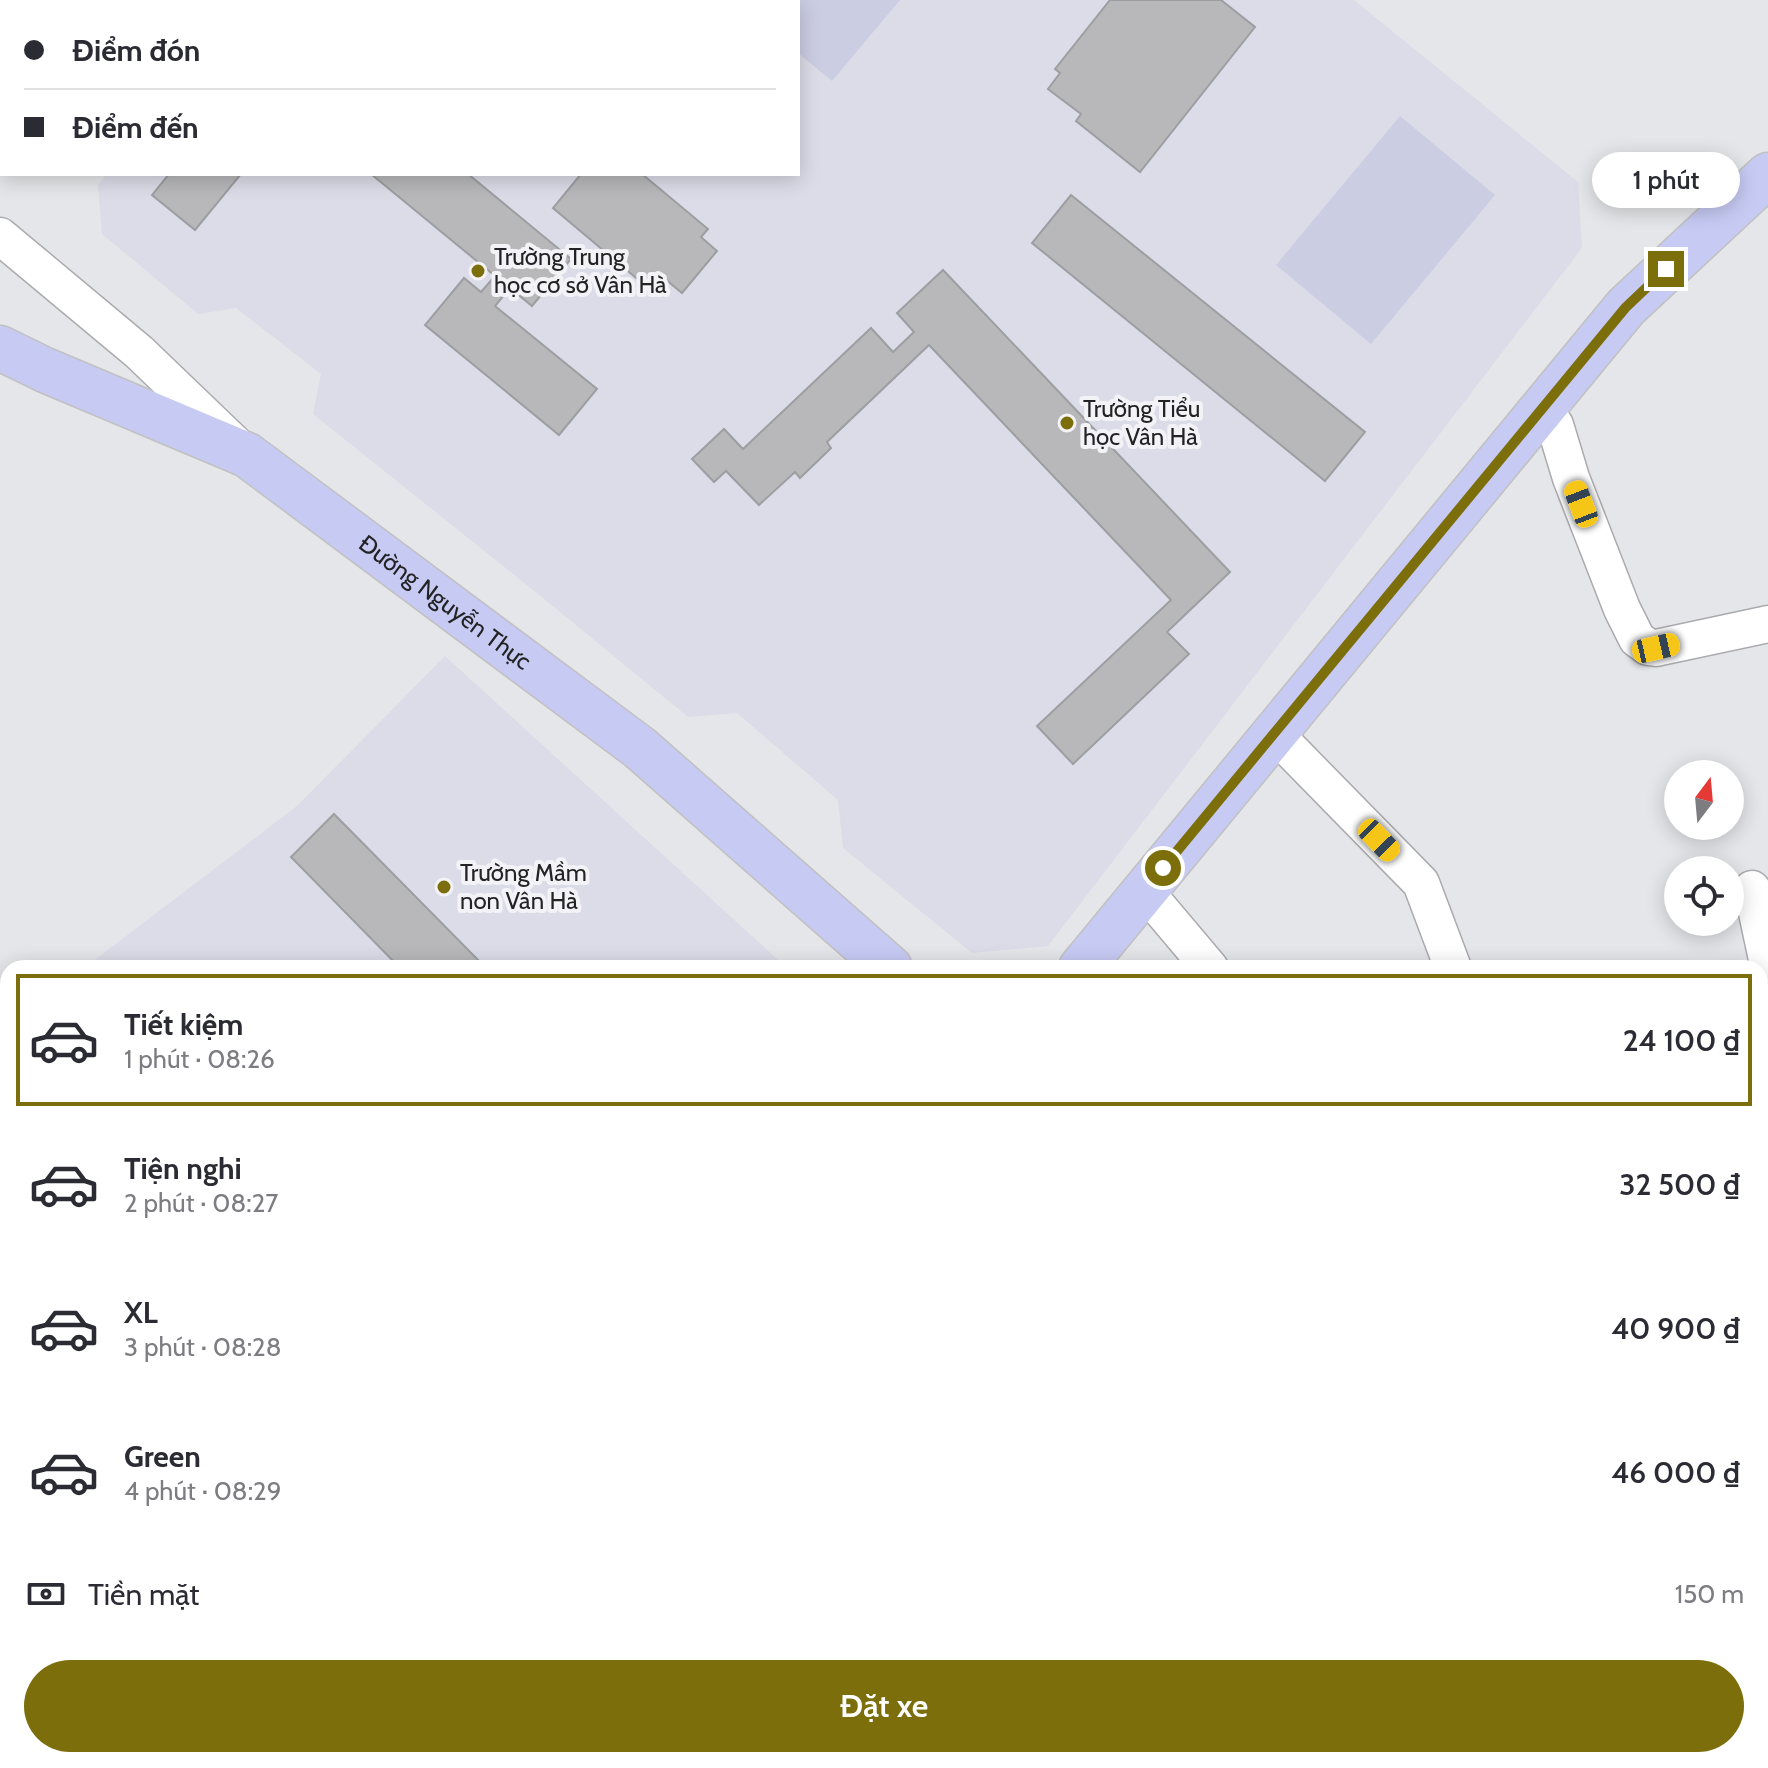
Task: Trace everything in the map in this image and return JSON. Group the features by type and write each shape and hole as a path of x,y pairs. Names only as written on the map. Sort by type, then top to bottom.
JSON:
{"main road":[{"path":"1088,960 1626,307 1768,175"},
{"path":"0,348 247,455"},
{"name":"Đường Nguyễn Thực","path":"247,455 640,748 881,960"}],"street":[{"name":"Đường Nguyễn Thực","path":"0,236 139,352 247,455"},
{"path":"1542,407 1555,425 1571,478 1622,609 1637,639 1648,647 1656,648 1768,624"},
{"path":"1274,733 1421,883 1450,960"},
{"path":"1752,889 1767,960"},
{"path":"1145,891 1203,960"}],"shaded area":[{"name":"Trường Tiểu học Vân Hà","path":"800,0 1354,0 1578,182 1582,248 1048,946 972,953 843,848 838,800 737,713 688,717 313,414 321,374 236,308 198,314 102,234 98,185 105,176 800,176"},
{"path":"800,0 900,0 832,81 800,55"},
{"path":"1400,116 1495,195 1371,344 1276,265"},
{"name":"Trường Mầm non Vân Hà","path":"445,656 778,960 95,960 297,806"}],"building":[{"path":"1110,0 1221,0 1255,27 1140,172 1076,121 1081,114 1048,89 1060,73 1055,69"},
{"path":"167,176 239,176 195,230 152,195"},
{"path":"373,176 470,176 571,259 532,306 510,288 495,306 597,389 559,435 425,325 464,278 481,292 495,276"},
{"path":"579,176 644,176 708,229 701,237 717,251 682,293 665,279 654,293 553,208"},
{"path":"1071,195 1365,432 1325,481 1032,243"},
{"path":"943,270 1230,572 1167,632 1189,654 1073,764 1037,726 1171,600 929,345 827,442 831,448 800,478 795,472 759,505 726,471 714,482 692,459 724,429 743,449 871,328 893,352 914,332 897,313"},
{"path":"334,814 478,960 392,960 291,857"}],"place":[{"name":"Trường Trung học cơ sở Vân Hà","path":"478,271"},
{"name":"Trường Tiểu học Vân Hà","path":"1067,423"},
{"name":"Trường Mầm non Vân Hà","path":"444,887"}],"route":[{"path":"1163,868 1626,307 1666,269"}]}
